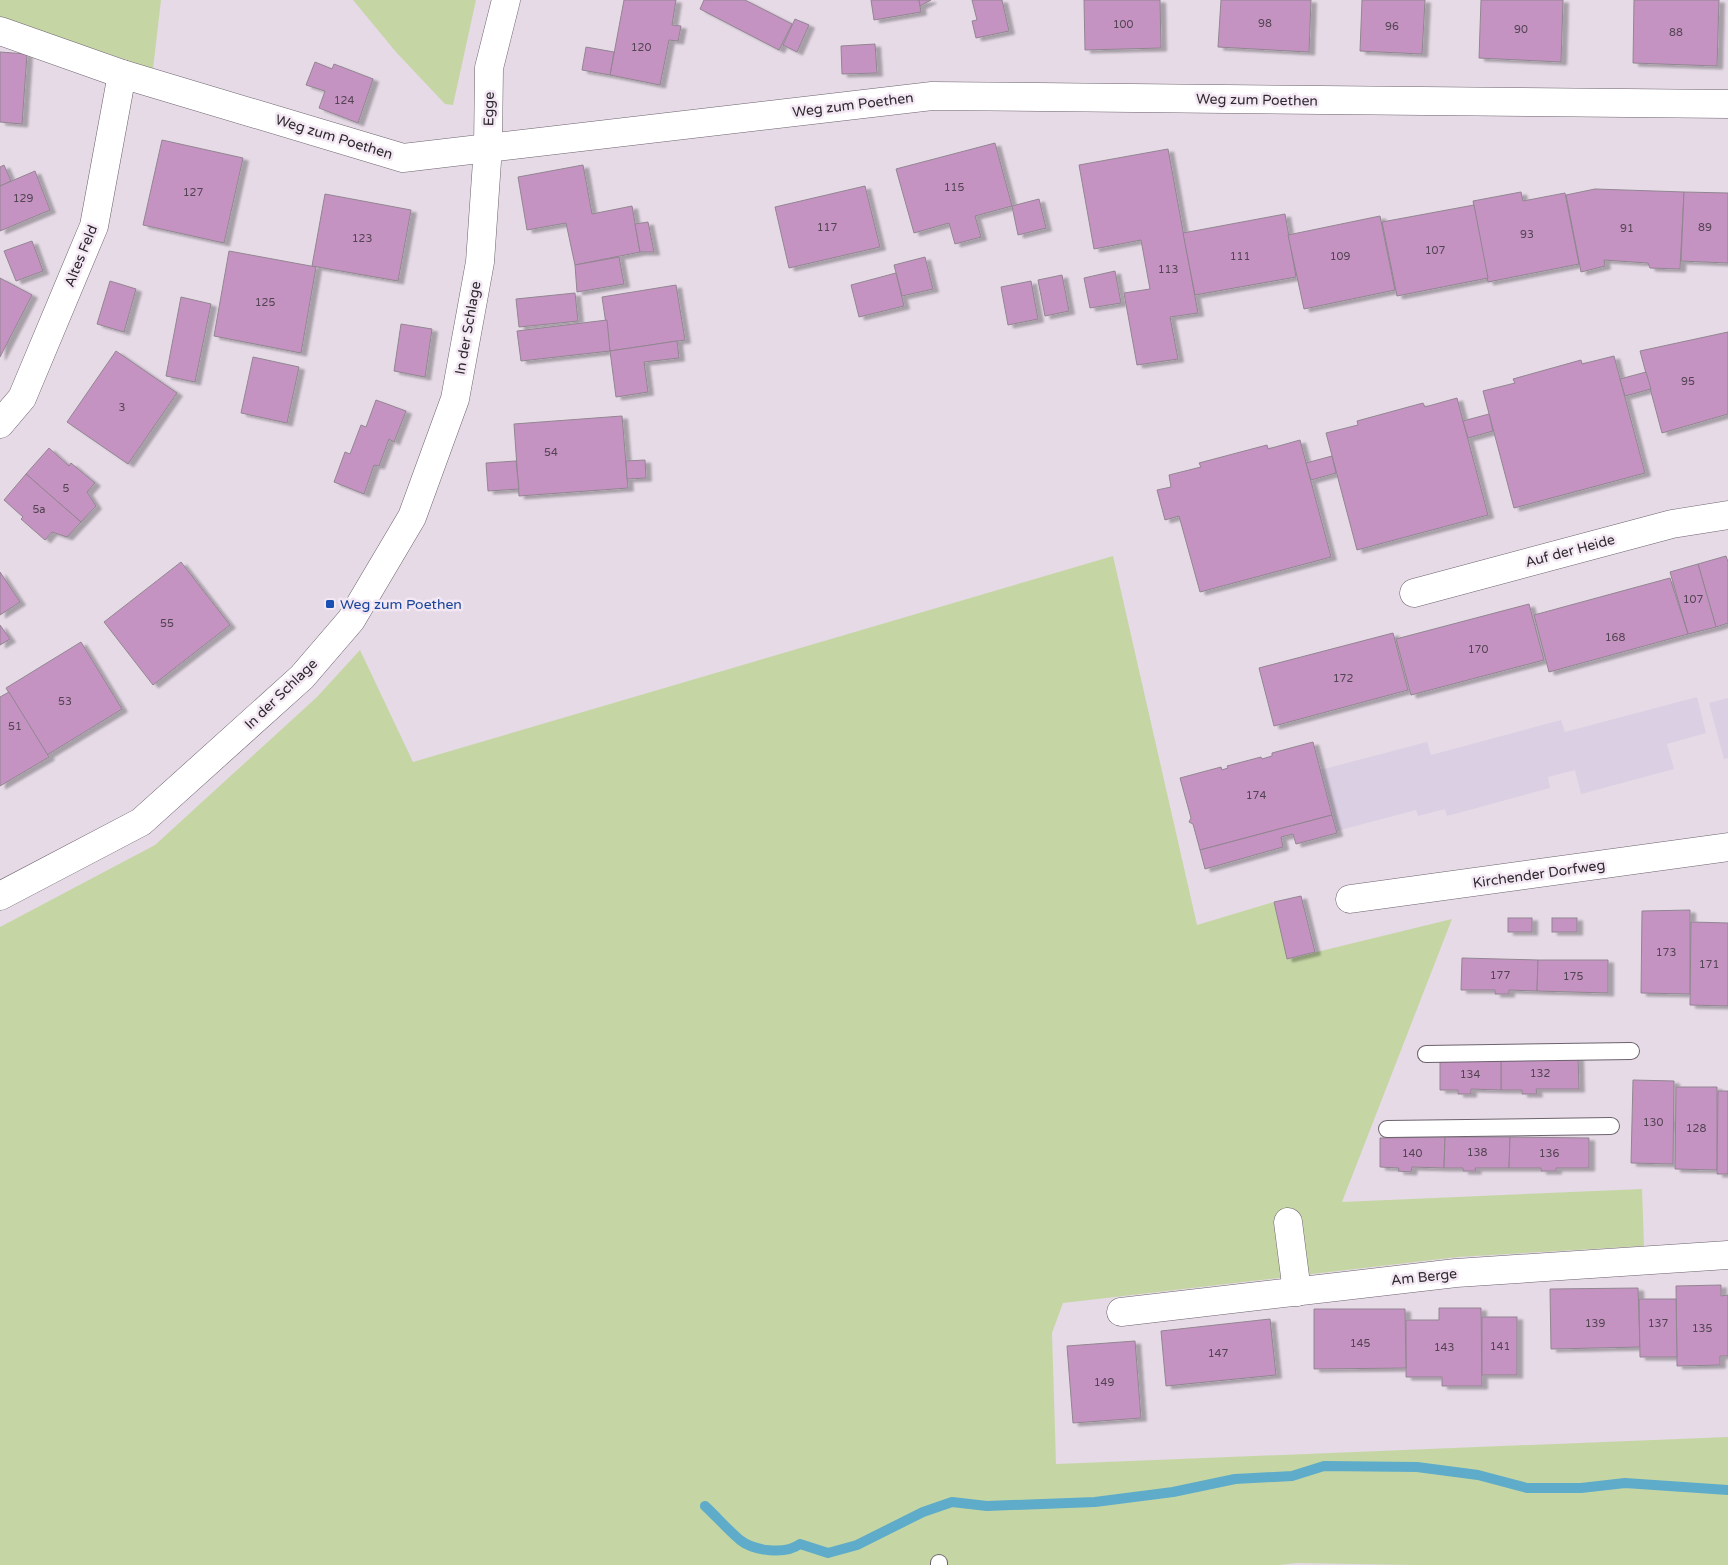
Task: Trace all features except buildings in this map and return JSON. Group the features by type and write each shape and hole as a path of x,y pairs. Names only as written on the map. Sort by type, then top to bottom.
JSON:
{"street":[{"name":"Egge","path":"482,220 488,147 489,68 506,0"},
{"name":"Weg zum Poethen","path":"0,31 122,74 403,158 932,96 1728,104"},
{"name":"Altes Feld","path":"0,424 22,398 94,226 122,74"},
{"name":"In der Schlage","path":"0,896 141,822 302,677 351,620 412,516 455,399 480,262 482,220"},
{"name":"Auf der Heide","path":"1414,593 1672,524 1728,515"},
{"name":"Kirchender Dorfweg","path":"1350,899 1728,847"},
{"path":"1288,1222 1297,1292"},
{"name":"Am Berge","path":"1121,1312 1456,1274 1728,1256"}],"lane":[{"path":"1426,1054 1631,1051"},
{"path":"1388,1129 1611,1126"}],"shaded area":[{"path":"1697,697 1706,733 1667,744 1674,769 1581,794 1575,770 1548,777 1550,788 1447,816 1445,809 1418,816 1416,810 1337,831 1320,770 1427,742 1431,755 1561,720 1565,732"},
{"path":"1728,698 1728,758 1724,759 1709,703"}],"green space":[{"path":"0,0 161,0 153,69 0,17"},
{"path":"353,0 476,0 453,105 445,104 396,52"},
{"path":"1113,556 1197,925 1274,902 1288,959 1452,919 1342,1202 1642,1189 1644,1246 1458,1257 1063,1303 1052,1333 1056,1464 1728,1437 1728,1565 1297,1563 1279,1565 0,1565 0,927 155,845 317,697 360,650 413,762"}],"waterway":[{"path":"705,1506 740,1540 753,1547 786,1550 800,1544 828,1553 857,1545 923,1512 952,1502 987,1506 1095,1502 1173,1492 1235,1479 1292,1476 1324,1466 1417,1467 1478,1475 1527,1488 1581,1488 1625,1483 1728,1490"}],"place":[{"name":"Weg zum Poethen","path":"330,604"}]}
